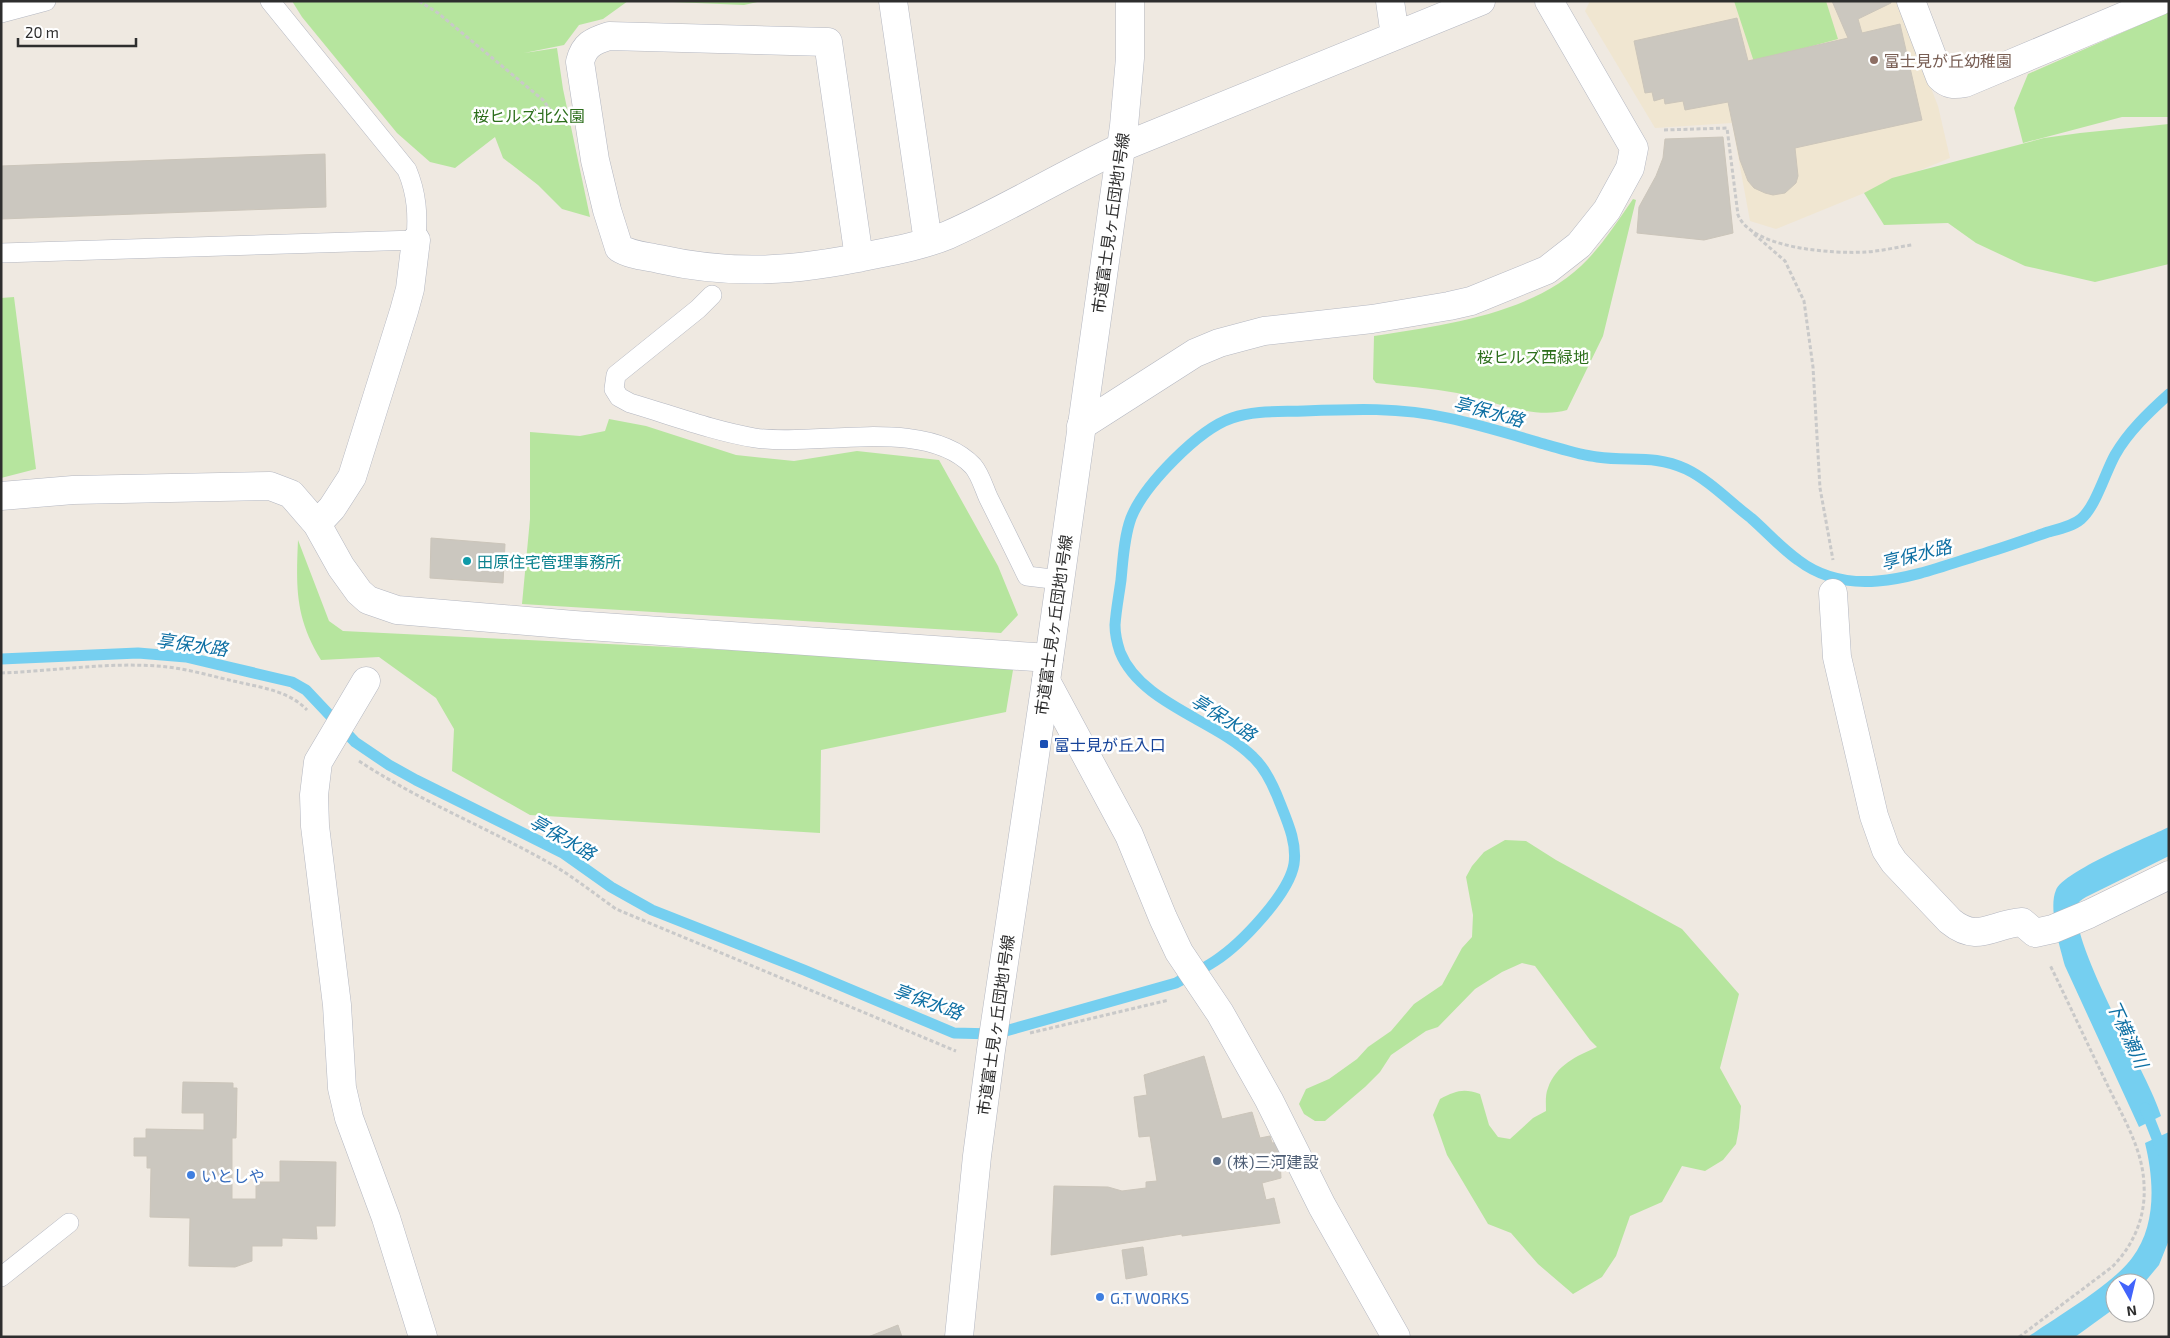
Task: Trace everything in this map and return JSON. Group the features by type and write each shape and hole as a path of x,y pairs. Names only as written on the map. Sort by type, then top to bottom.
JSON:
{"street":[{"path":"893,1 928,242"},
{"name":"市道富士見ヶ丘団地1号線","path":"959,1337 977,1156 990,1050 1060,580 1129,87 1130,1"},
{"path":"1390,1 1395,36"},
{"path":"859,258 828,42 609,36 587,45 582,52 580,62 590,128 600,184 619,248 694,267 726,270 767,270 859,258 928,242 963,228 1075,169 1120,148 1481,1"},
{"path":"1081,426 1195,353 1219,343 1264,331 1372,318 1471,301 1547,270 1579,244 1613,202 1630,168 1634,148 1549,1"},
{"path":"1911,1 1940,77 1946,83 1954,85 1965,83 2160,1"},
{"path":"317,524 332,508 352,477 410,290 416,240"},
{"path":"1,496 73,490 270,486 291,494 317,524 341,567 368,600 398,610 1047,670 1129,835 1163,918 1194,975 1220,1013 1269,1100 1322,1206 1396,1337"},
{"path":"1833,592 1837,657 1846,702 1874,816 1886,850 1894,862 1959,929 1980,933 2022,922 2044,931 2089,914 2169,875"},
{"path":"366,681 318,762 315,776 314,826 337,1005 342,1088 350,1118 386,1218 423,1337"}],"lane":[{"path":"1,13 46,1"},
{"path":"1,253 416,240 417,203 415,187 407,170 270,1"},
{"path":"712,295 616,375 614,389 619,397 640,406 755,438 782,440 869,437 906,438 939,446 958,455 974,468 1026,576 1060,580"},
{"path":"1,1277 70,1222"}],"path":[{"path":"419,1 438,13 543,100 556,116"},
{"path":"1663,130 1727,128 1738,215 1741,223 1785,261 1804,301 1813,368 1820,488 1834,564 1833,592"},
{"path":"1750,230 1790,245 1832,251 1867,252 1912,245"},
{"path":"1,674 119,666 186,670 272,689 296,700 306,709 329,742 386,779 542,859 571,876 616,909 843,1002 953,1050 962,1052"},
{"path":"2018,1337 2112,1267 2125,1254 2134,1238 2140,1221 2144,1184 2132,1136 2044,931"},
{"path":"1022,1034 1175,999"}],"shaded area":[{"path":"1590,1 1897,1 1938,106 1950,158 1776,229 1750,221 1732,123 1655,128 1585,11"}],"green space":[{"name":"桜ヒルズ北公園","path":"292,1 628,1 603,19 579,25 564,45 524,53 557,48 563,89 590,217 562,209 538,185 503,158 495,137 455,168 430,162 397,133 302,17"},
{"path":"649,1 762,1 744,5"},
{"path":"1734,1 1826,1 1838,39 1754,62"},
{"path":"2169,12 2169,117 2122,117 2023,143 2014,108 2028,74"},
{"path":"2169,124 2169,264 2095,282 2025,266 1976,243 1948,223 1884,225 1864,193 1892,178 2044,138"},
{"name":"桜ヒルズ西緑地","path":"1633,199 1636,200 1603,336 1567,410 1541,413 1526,411 1457,393 1376,383 1373,379 1374,336 1430,327 1488,314 1516,305 1543,293 1567,278 1588,259"},
{"path":"14,297 36,469 1,478 1,298"},
{"path":"609,419 646,426 736,455 794,461 857,451 939,460 998,566 1018,615 1001,633 522,604 530,519 530,432 580,436 605,431"},
{"path":"298,540 329,621 343,631 1014,664 1006,712 821,750 820,833 530,815 452,771 454,729 436,698 379,657 321,660 306,630 299,602 297,573"},
{"path":"1505,840 1526,841 1556,860 1682,929 1739,994 1720,1068 1741,1106 1736,1144 1723,1160 1705,1171 1682,1166 1662,1202 1630,1216 1616,1256 1602,1277 1573,1294 1538,1264 1511,1233 1488,1224 1447,1155 1433,1115 1440,1099 1460,1091 1474,1092 1480,1094 1489,1125 1498,1137 1510,1139 1533,1118 1546,1111 1548,1088 1556,1073 1568,1062 1597,1047 1535,966 1522,963 1502,972 1475,989 1438,1027 1426,1031 1391,1055 1380,1072 1365,1087 1325,1121 1315,1121 1304,1114 1299,1104 1306,1089 1329,1079 1357,1059 1368,1047 1391,1031 1414,1004 1442,985 1462,948 1472,937 1473,915 1466,877 1472,866 1484,852"}],"water":[{"path":"2169,827 2169,856 2086,897 2078,904 2077,921 2095,975 2161,1116 2139,1127 2065,966 2060,949 2053,907 2056,890 2062,882 2089,865"},
{"path":"2169,1132 2169,1240 2159,1265 2152,1273 2118,1273 2132,1258 2140,1245 2149,1217 2151,1187 2145,1143"},
{"path":"2105,1284 2105,1315 2075,1337 2028,1337 2084,1300"}],"building":[{"name":"富士見が丘幼稚園","path":"1832,1 1891,1 1891,3 1858,19 1862,33 1900,24 1922,120 1795,148 1798,176 1796,183 1785,193 1773,195 1765,193 1754,188 1748,181 1740,160 1728,102 1685,110 1683,101 1665,104 1664,98 1654,101 1652,92 1645,93 1634,41 1737,18 1748,61 1848,38"},
{"path":"1723,137 1733,233 1704,240 1637,233 1639,207 1656,176 1663,158 1665,139"},
{"path":"325,154 326,207 1,219 1,166"},
{"name":"田原住宅管理事務所","path":"431,538 505,544 503,583 430,578"},
{"name":"(株)三河建設","path":"1204,1056 1222,1119 1252,1112 1260,1138 1270,1136 1272,1143 1279,1142 1281,1178 1262,1183 1266,1200 1274,1198 1280,1223 1182,1236 1182,1234 1051,1255 1054,1186 1108,1187 1122,1191 1146,1188 1146,1182 1157,1181 1150,1136 1139,1137 1134,1097 1147,1095 1144,1075"},
{"name":"いとしや","path":"183,1082 233,1083 233,1088 237,1088 236,1138 232,1138 232,1199 256,1199 256,1182 280,1182 280,1161 336,1162 335,1226 316,1226 317,1239 282,1238 282,1246 252,1246 252,1261 235,1267 189,1266 190,1218 150,1217 151,1168 147,1168 147,1156 134,1156 134,1138 146,1138 146,1129 204,1130 204,1113 182,1113"},
{"path":"1143,1247 1147,1275 1126,1279 1122,1250"},
{"path":"898,1325 902,1337 868,1337"}],"waterway":[{"name":"享保水路","path":"1,659 138,653 186,657 292,682 306,690 355,742 389,765 563,853 611,887 652,910 804,970 954,1033 995,1034 1176,983 1191,975 1210,964 1238,943 1274,903 1290,876 1295,856 1291,833 1275,791 1262,767 1238,744 1180,710 1144,685 1130,670 1120,652 1116,635 1115,619 1124,549 1131,518 1148,490 1174,460 1189,446 1219,424 1241,415 1259,413 1394,410 1430,414 1460,421 1584,455 1642,459 1674,464 1703,479 1798,560 1819,573 1841,579 1864,582 1911,576 2066,527 2078,521 2091,506 2111,462 2126,438 2169,394"},
{"name":"下横瀬川","path":"2145,1108 2162,1151"}],"place":[{"name":"富士見が丘幼稚園","path":"1874,60"},
{"name":"田原住宅管理事務所","path":"467,561"},
{"name":"富士見が丘入口","path":"1044,744"},
{"name":"(株)三河建設","path":"1217,1161"},
{"name":"いとしや","path":"191,1175"},
{"name":"G.T WORKS","path":"1100,1297"}]}
